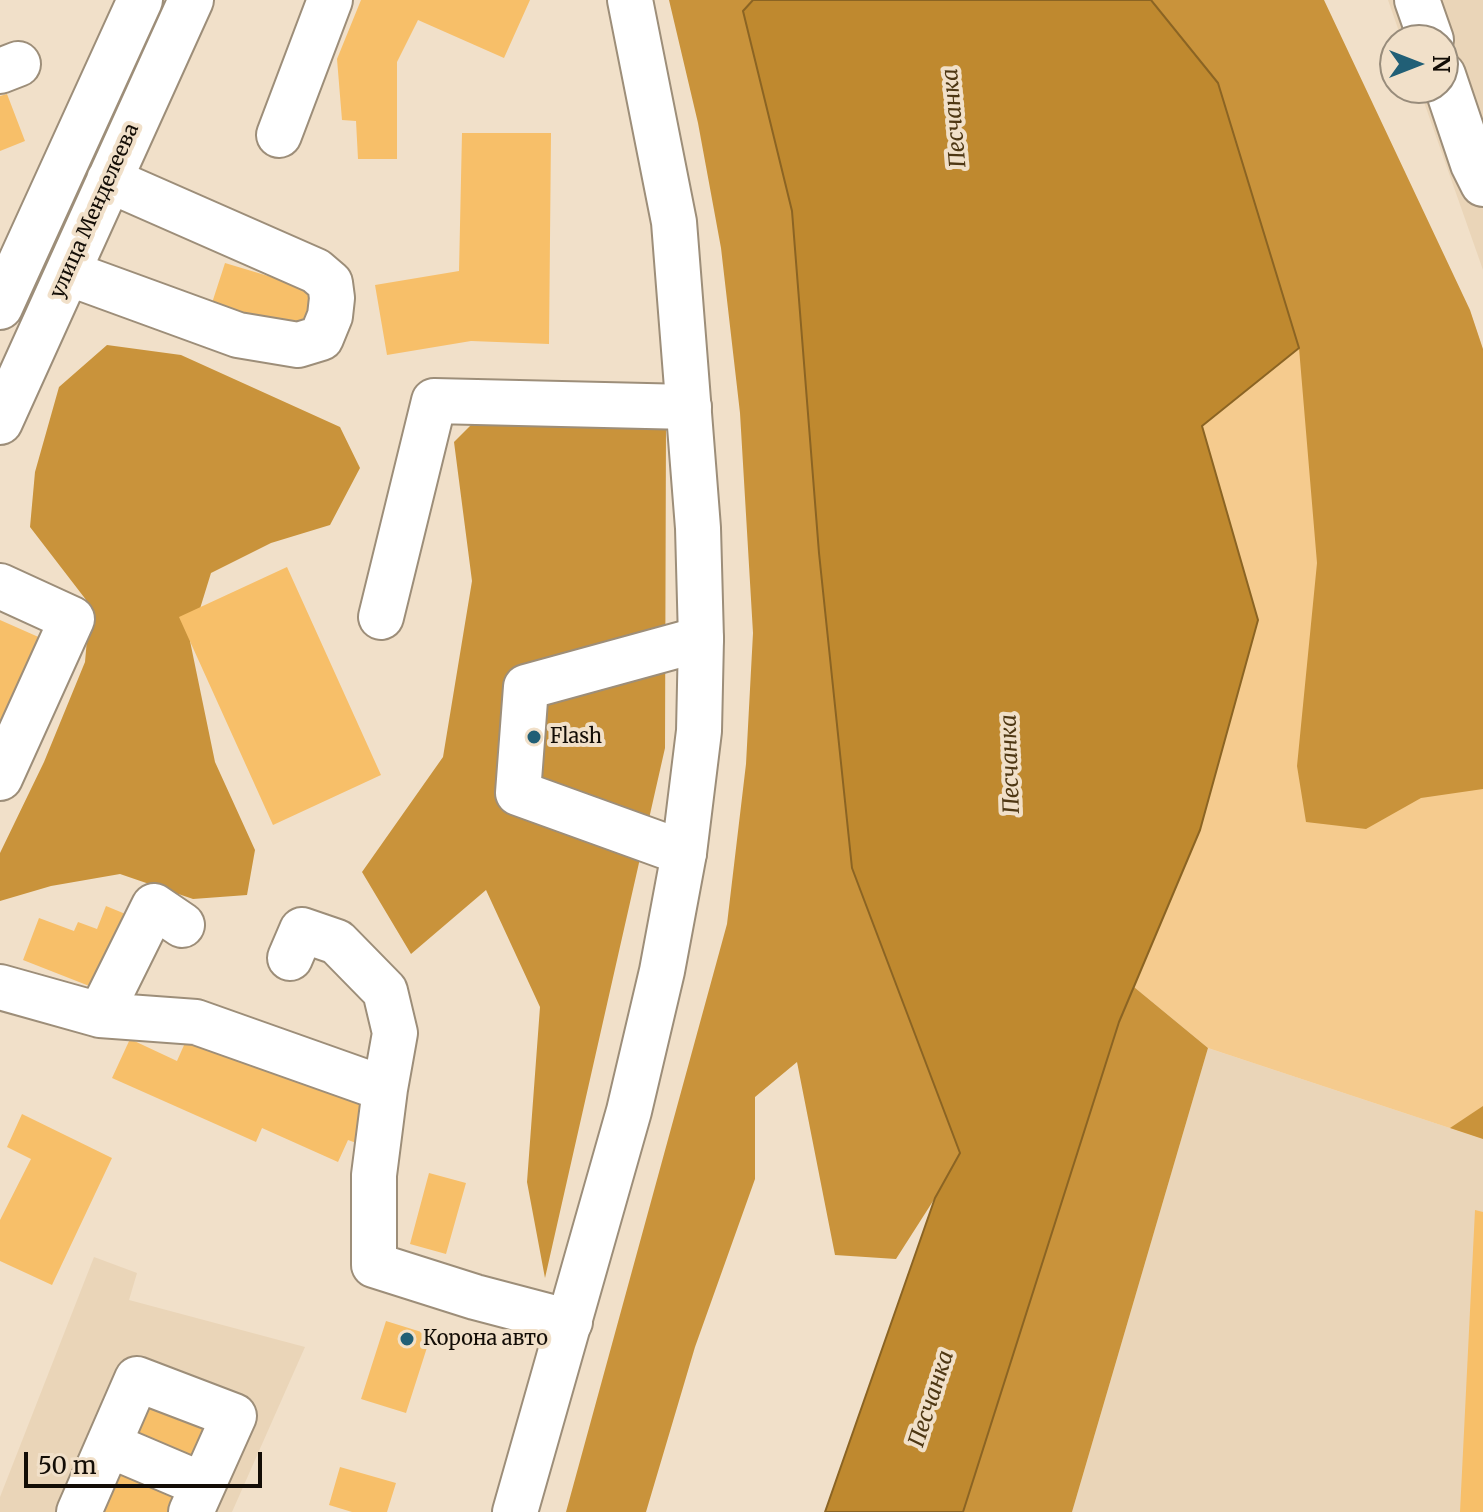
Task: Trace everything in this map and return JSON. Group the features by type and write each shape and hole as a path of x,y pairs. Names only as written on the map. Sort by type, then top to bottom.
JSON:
{"main road":[{"name":"улица Менделеева","path":"0,422 191,0"},
{"path":"279,135 330,0"},
{"path":"515,1512 629,1111 662,971 684,853 699,731 701,639 698,528 674,222 630,0"},
{"path":"1417,0 1425,24"},
{"path":"0,307 123,11"},
{"path":"1453,104 1483,184"},
{"path":"68,273 238,335 298,345 321,338 330,316 332,298 330,283 316,271 109,180"},
{"path":"381,617 434,401 689,407"},
{"path":"0,586 72,619 0,778"},
{"path":"684,853 518,793 526,687 701,639"},
{"path":"100,1015 154,906 182,925"},
{"path":"290,958 302,930 337,942 385,991 395,1033 374,1175 374,1265 475,1297 570,1322"},
{"path":"0,987 100,1015 196,1022 385,1089"},
{"path":"79,1512 137,1379 234,1416 197,1498 109,1445"}],"shaded area":[{"path":"669,0 753,0 743,11 792,210 819,553 852,868 960,1153 896,1259 835,1255 797,1062 755,1097 755,1179 695,1347 646,1512 566,1512 727,924 746,764 753,633 740,413 721,248 698,123"},
{"path":"1151,0 1324,0 1470,310 1483,349 1483,789 1421,798 1366,829 1306,822 1297,766 1317,563 1299,348 1218,84"},
{"path":"1388,0 1483,0 1483,270 1425,104 1459,104 1459,24 1396,24"},
{"path":"107,345 181,355 340,427 360,468 330,525 271,543 211,573 190,641 215,762 255,850 247,895 193,899 120,874 51,886 0,901 0,853 44,762 85,662 90,605 30,527 35,472 59,387"},
{"path":"1299,348 1483,709 1483,1139 1208,1048 1134,987 1200,830 1258,620 1202,426"},
{"path":"484,412 666,424 665,748 545,1278 527,1182 540,1007 486,890 411,954 362,872 443,757 472,581 454,442"},
{"path":"1134,987 1208,1048 1072,1512 963,1512 1119,1022"},
{"path":"1208,1048 1483,1139 1483,1512 1072,1512"},
{"path":"1483,1106 1483,1139 1450,1128"},
{"path":"94,1257 137,1273 129,1300 305,1347 232,1512 0,1512 0,1497"}],"water":[{"name":"Песчанка","path":"753,0 1151,0 1218,83 1299,348 1202,426 1258,620 1200,830 1119,1022 963,1512 825,1512 935,1198 960,1153 852,868 819,553 792,211 743,11"}],"building":[{"path":"361,0 530,0 504,58 418,20 397,62 397,159 358,159 356,121 342,120 337,59"},
{"path":"7,94 25,141 0,151 0,96"},
{"path":"462,133 551,133 549,344 471,341 387,355 375,285 459,271"},
{"path":"225,263 318,291 306,331 212,303"},
{"path":"287,567 381,775 273,825 179,617"},
{"path":"0,620 43,639 0,734"},
{"path":"106,906 140,920 102,991 23,960 39,918 74,931 78,922 97,929"},
{"path":"192,1027 376,1111 362,1145 348,1140 338,1162 262,1128 256,1142 112,1078 130,1039 177,1061"},
{"path":"22,1114 112,1158 52,1285 0,1261 0,1220 31,1159 7,1147"},
{"path":"429,1173 466,1183 446,1254 410,1244"},
{"path":"1475,1210 1483,1212 1483,1512 1460,1512"},
{"path":"386,1321 431,1335 406,1413 361,1399"},
{"path":"147,1404 211,1431 197,1466 132,1440"},
{"path":"340,1467 396,1483 387,1512 352,1512 329,1505"},
{"path":"124,1468 185,1496 178,1512 104,1512"}],"place":[{"name":"Flash","path":"534,737"},
{"name":"Корона авто","path":"407,1339"}]}
